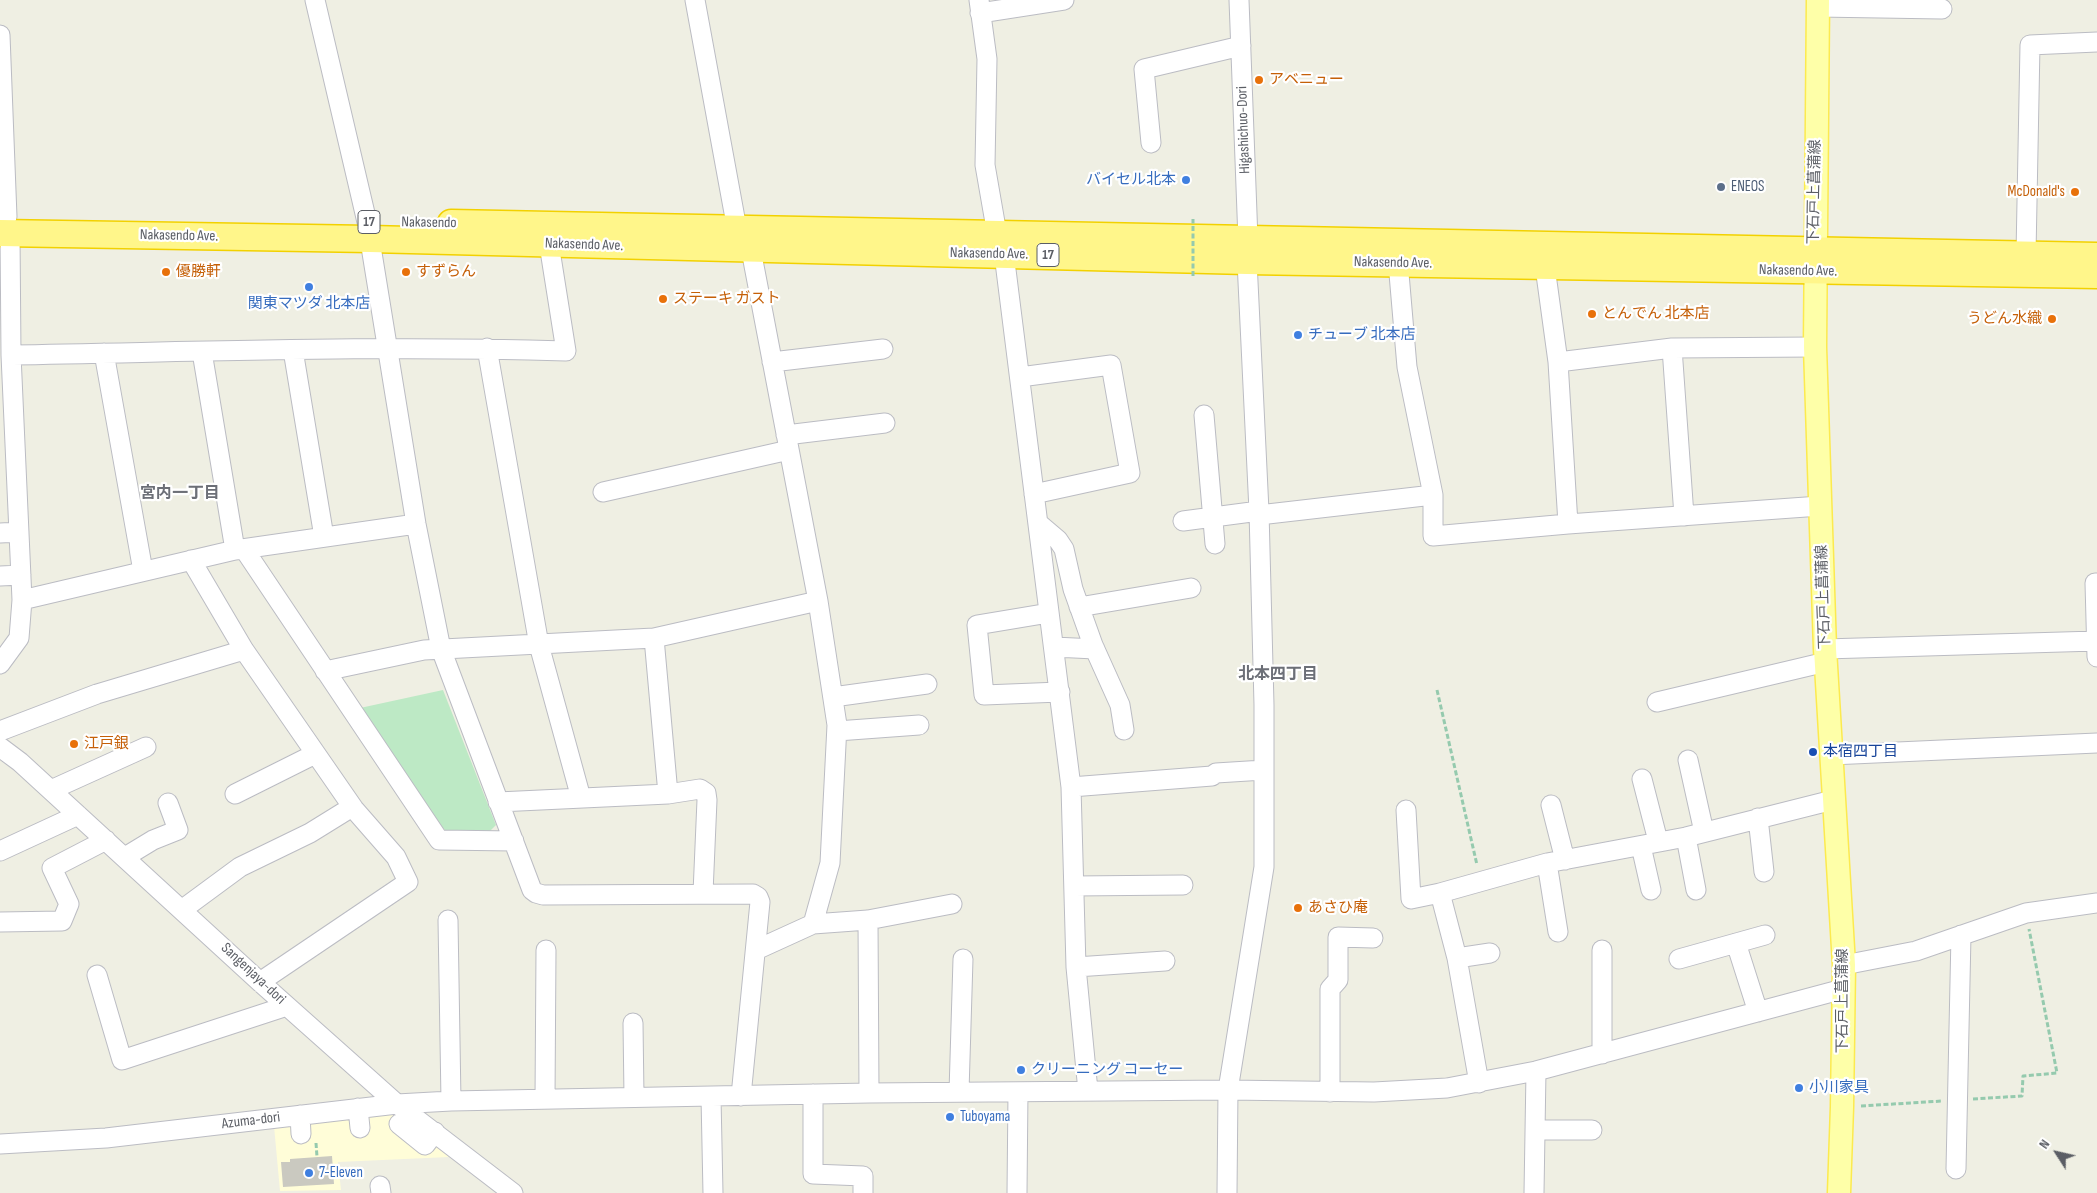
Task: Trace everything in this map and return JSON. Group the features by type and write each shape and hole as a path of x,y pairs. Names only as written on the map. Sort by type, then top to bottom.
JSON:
{"highway":[{"name":"Nakasendo Ave.","path":"4,225 368,230 549,244 744,240 1001,244 1248,251 1816,260 2097,275"},
{"name":"Nakasendo","path":"368,230 744,240"},
{"name":"Nakasendo Ave.","path":"1248,251 1398,262 1546,267 2026,254 2097,256"}],"main road":[{"name":"下石戸上菖蒲線","path":"1818,3 1814,347 1833,800 1844,965 1839,1193"}],"street":[{"path":"314,0 368,230 416,524 441,649 532,890 543,895 703,893 753,894 758,897 760,902 756,950 741,1096"},
{"path":"695,0 788,442 818,602 833,697 837,731 830,863 813,924"},
{"path":"1064,0 980,6 987,59 986,165 1001,244 1020,377 1072,787 1076,967 1088,1091"},
{"name":"Higashichuo-Dori","path":"1228,1090 1264,867 1259,513 1239,0"},
{"path":"1818,3 1942,9"},
{"path":"0,35 4,225 22,600 18,638 0,664"},
{"path":"2026,254 2030,45 2097,42"},
{"path":"1151,143 1144,69 1241,46"},
{"path":"11,355 487,348 566,351 549,244"},
{"path":"1398,262 1406,367 1433,495 1433,536 1568,524 1820,506"},
{"path":"1546,267 1558,362 1568,524"},
{"path":"1558,362 1672,348 1814,347"},
{"path":"487,348 539,645 581,798"},
{"path":"1672,348 1684,516"},
{"path":"772,362 883,349"},
{"path":"293,350 324,537"},
{"path":"202,352 240,549 439,840 514,840"},
{"path":"104,353 143,571"},
{"path":"1020,377 1111,365 1130,473 1034,494"},
{"path":"1204,416 1215,544"},
{"path":"603,492 788,442 886,422"},
{"path":"1183,521 1213,516 1433,495"},
{"path":"1038,523 1058,540 1064,549 1072,588 1095,649 1120,705 1124,730"},
{"path":"22,600 240,549 416,524"},
{"path":"0,533 19,532"},
{"path":"191,560 244,650 352,806 396,857 408,882 260,982"},
{"path":"0,576 21,575"},
{"path":"1657,702 1826,655 2096,649 2097,583"},
{"path":"1079,606 1191,588"},
{"path":"325,671 424,650 654,638 818,602"},
{"path":"1050,613 977,625 984,695 1060,692"},
{"path":"654,638 668,794"},
{"path":"1054,647 1095,649"},
{"path":"0,730 97,694 244,650"},
{"path":"833,697 927,684"},
{"path":"837,731 919,724"},
{"path":"1831,755 2097,743"},
{"name":"Sangenjaya-dori","path":"0,746 397,1104 513,1193"},
{"path":"51,790 146,747"},
{"path":"234,794 315,754"},
{"path":"1688,760 1695,834 1696,890"},
{"path":"1072,787 1264,770"},
{"path":"1642,779 1649,843 1651,890"},
{"path":"498,802 668,794 700,789 706,793 703,893"},
{"path":"1406,810 1411,899 1556,862 1695,834 1833,800"},
{"path":"125,857 152,840 178,830 168,803"},
{"path":"1551,805 1556,862 1558,932"},
{"path":"182,909 240,867 310,833 352,806"},
{"path":"0,851 78,815"},
{"path":"1758,818 1764,872"},
{"path":"0,922 62,921 69,904 52,868 106,840"},
{"path":"1074,886 1183,885"},
{"path":"1440,893 1457,958 1479,1083"},
{"path":"1844,965 1916,950 2026,913 2097,903"},
{"path":"756,950 813,924 868,920 952,904"},
{"path":"448,920 451,1101"},
{"path":"868,920 869,1092"},
{"path":"1679,959 1765,935"},
{"path":"1956,1169 1961,935"},
{"path":"1330,1092 1330,989 1338,980 1338,937 1373,938"},
{"path":"1736,943 1758,1012"},
{"path":"545,1099 546,950"},
{"path":"1602,950 1602,1054"},
{"path":"1457,958 1490,953"},
{"path":"959,1092 963,959"},
{"path":"1076,967 1165,961"},
{"path":"97,975 122,1060 287,1006"},
{"name":"Azuma-dori","path":"0,1144 106,1138 358,1108 451,1101 711,1097 869,1092 1228,1090 1383,1092 1447,1088 1536,1071 1843,989"},
{"path":"633,1023 634,1097"},
{"path":"1534,1193 1536,1071"},
{"path":"1227,1193 1228,1090"},
{"path":"1017,1193 1018,1092"},
{"path":"812,1094 813,1174 863,1176 863,1193"},
{"path":"711,1097 713,1193"},
{"path":"358,1108 360,1128"},
{"path":"300,1115 301,1134"},
{"path":"399,1124 425,1145 435,1132"},
{"path":"1535,1130 1592,1130"}],"path":[{"path":"1193,219 1193,276"},
{"path":"1437,690 1482,882"},
{"path":"1972,1099 2022,1096 2023,1076 2057,1073 2026,913"},
{"path":"1842,1107 1952,1100"}],"shaded area":[{"path":"393,1111 449,1157 338,1162 341,1190 280,1191 274,1126"}],"green space":[{"path":"443,690 496,825 490,831 448,833 439,824 360,708"}],"building":[{"path":"332,1156 334,1184 283,1187 281,1162 290,1162 290,1159"}],"place":[{"name":"アベニュー","path":"1259,80"},
{"name":"バイセル北本","path":"1186,180"},
{"name":"ENEOS","path":"1721,187"},
{"name":"McDonald's","path":"2075,192"},
{"name":"優勝軒","path":"166,272"},
{"name":"すずらん","path":"406,272"},
{"name":"関東マツダ 北本店","path":"309,287"},
{"name":"ステーキ ガスト","path":"663,299"},
{"name":"とんでん 北本店","path":"1592,314"},
{"name":"うどん水織","path":"2052,319"},
{"name":"チューブ 北本店","path":"1298,335"},
{"name":"江戸銀","path":"74,744"},
{"name":"本宿四丁目","path":"1813,752"},
{"name":"あさひ庵","path":"1298,908"},
{"name":"クリーニング コーセー","path":"1021,1070"},
{"name":"小川家具","path":"1799,1088"},
{"name":"Tuboyama","path":"950,1117"},
{"name":"7-Eleven","path":"309,1173"}],"district":[{"name":"宮内一丁目","path":"180,494"},
{"name":"北本四丁目","path":"1278,675"}]}
